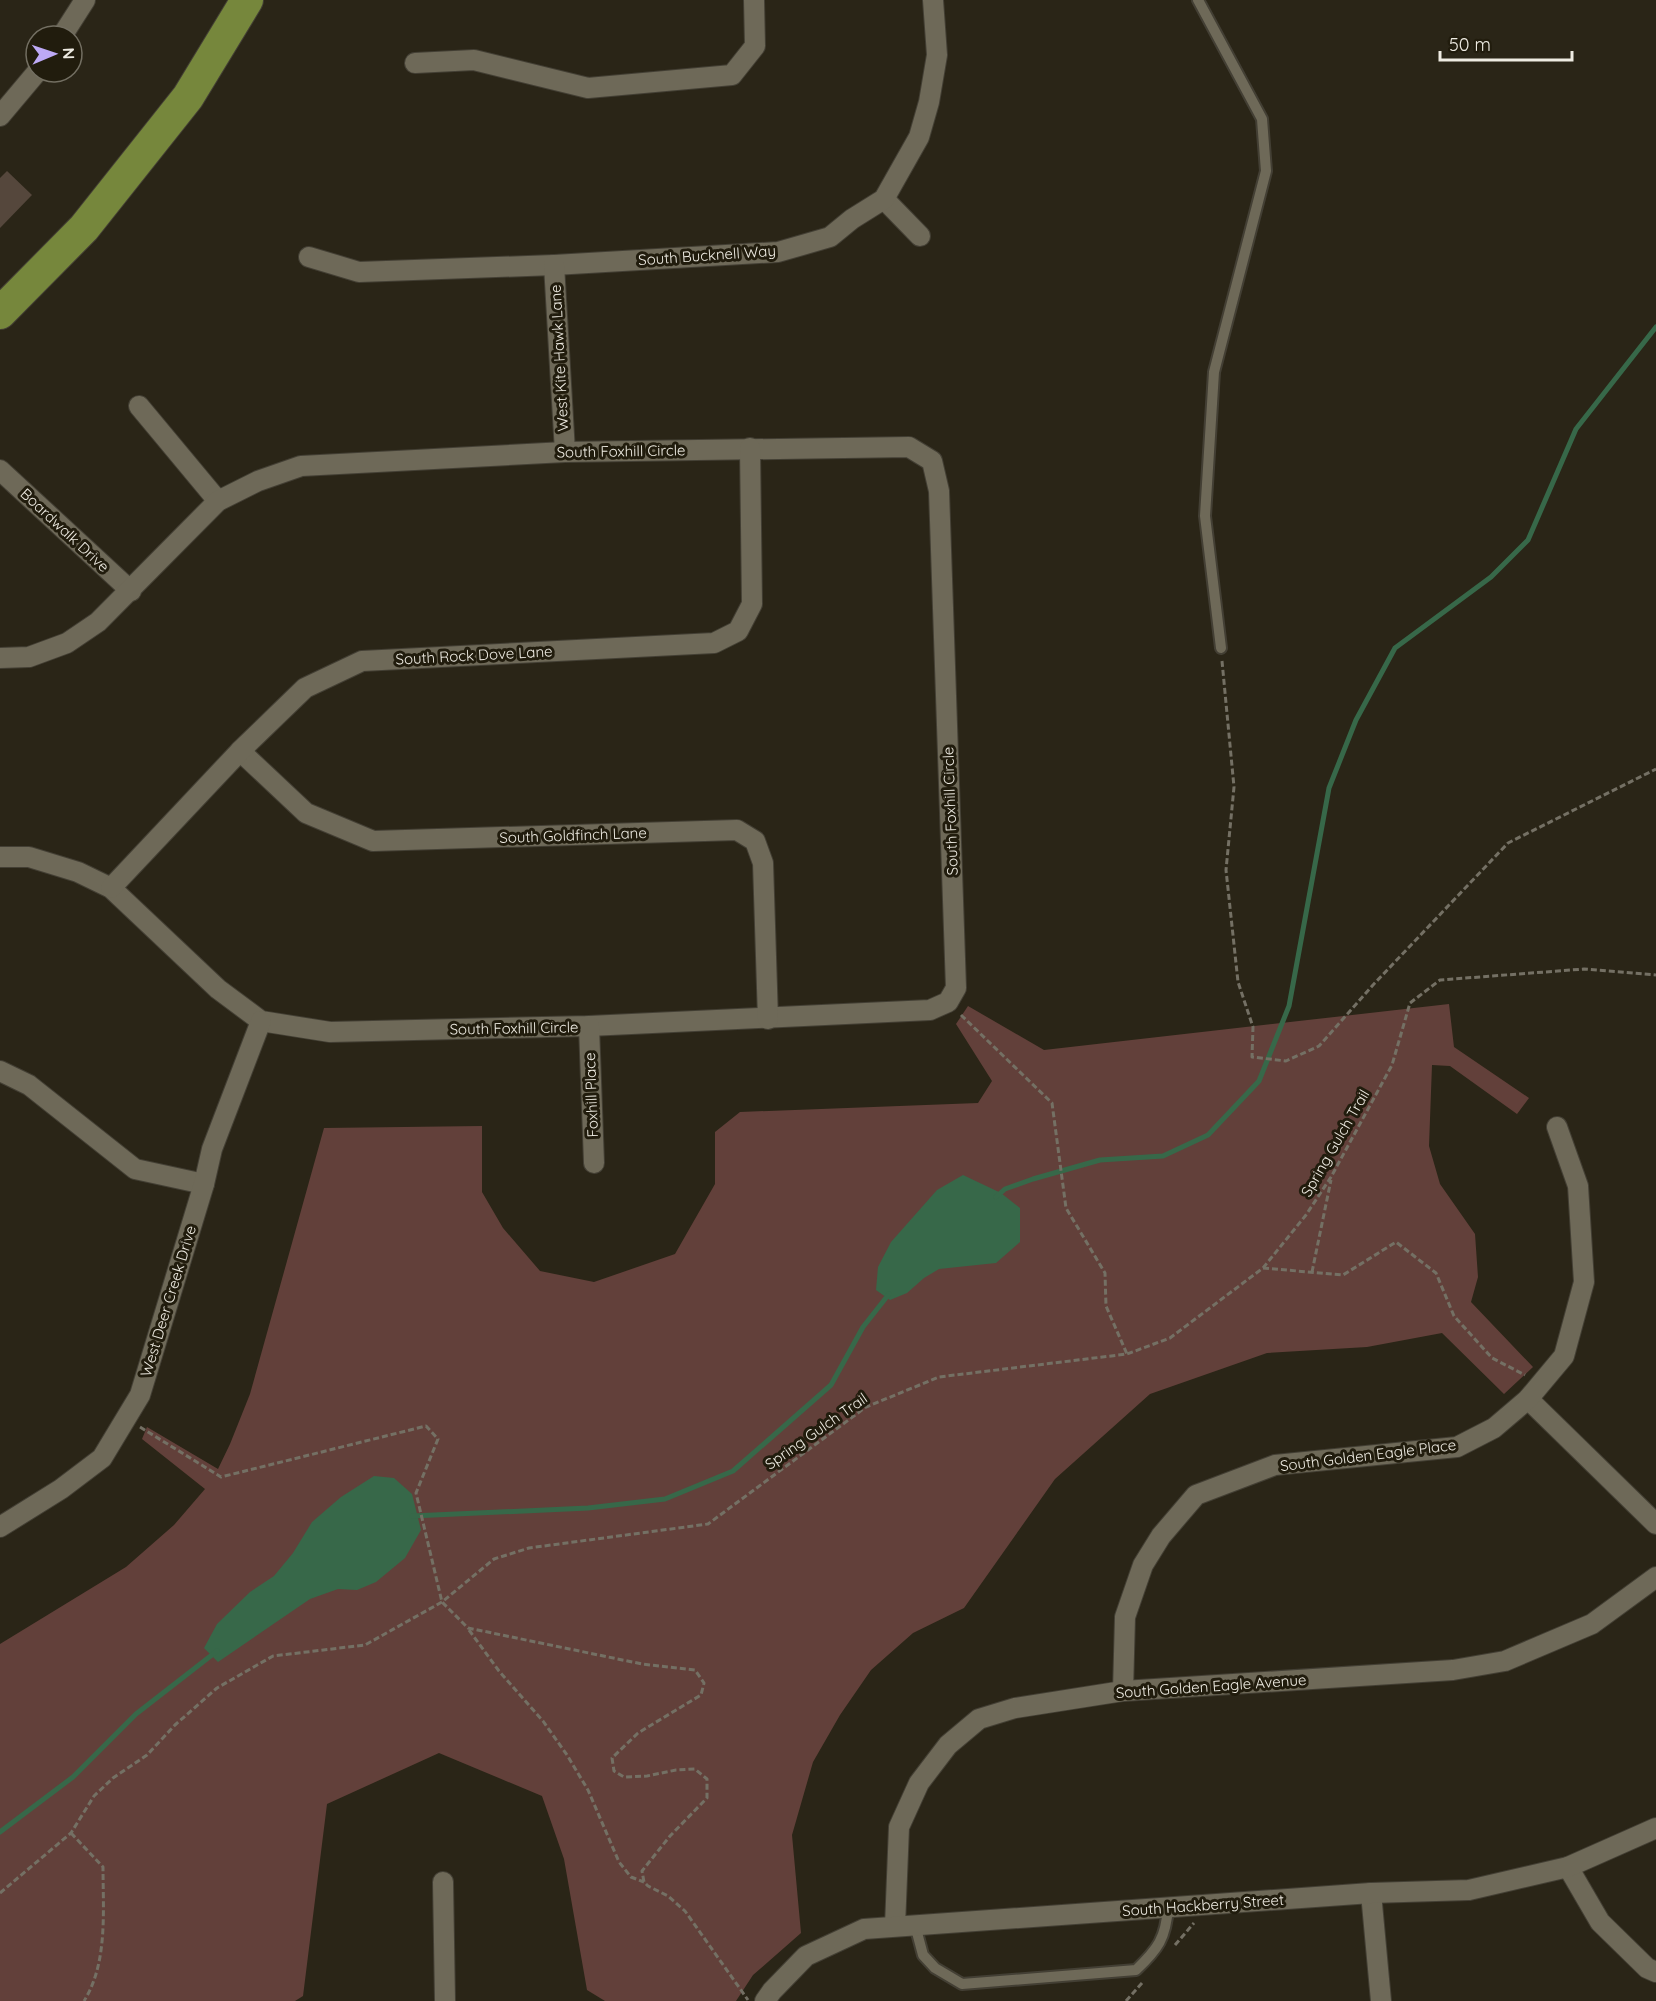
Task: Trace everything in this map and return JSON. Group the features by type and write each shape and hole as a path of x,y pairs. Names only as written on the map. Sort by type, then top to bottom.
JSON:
{"main road":[{"path":"0,313 84,228 166,125 188,97 247,0"}],"street":[{"path":"70,24 85,0"},
{"path":"415,63 474,60 588,88 732,75 755,46 754,0"},
{"name":"South Bucknell Way","path":"309,257 359,272 554,265 778,252 830,237 852,219 884,199 919,137 929,102 937,55 933,0"},
{"path":"0,116 27,84"},
{"path":"884,199 921,236"},
{"name":"West Kite Hawk Lane","path":"554,265 565,452"},
{"path":"139,406 218,501"},
{"name":"South Foxhill Circle","path":"0,658 29,657 67,643 98,622 131,591 218,501 258,481 301,466 565,452 909,447 932,461 939,491 956,988 948,1002 930,1010 589,1026 330,1032 261,1021 218,989 111,888 78,872 29,857 0,857"},
{"name":"South Rock Dove Lane","path":"111,888 240,751 305,688 363,661 714,643 738,631 752,604 750,448"},
{"name":"Boardwalk Drive","path":"0,470 131,591"},
{"name":"South Goldfinch Lane","path":"240,751 306,813 373,841 737,830 754,841 763,863 768,1019"},
{"name":"West Deer Creek Drive","path":"0,1527 61,1489 102,1458 140,1395 204,1184 212,1149 261,1021"},
{"name":"Foxhill Place","path":"589,1026 594,1163"},
{"path":"0,1071 29,1085 135,1168 204,1184"},
{"name":"South Golden Eagle Place","path":"1123,1691 1125,1617 1143,1564 1161,1536 1196,1495 1275,1466 1457,1447 1494,1428 1528,1399 1564,1356 1584,1282 1578,1186 1557,1127"},
{"path":"1528,1399 1656,1524"},
{"name":"South Golden Eagle Avenue","path":"905,1925 899,1827 919,1783 948,1745 979,1719 1016,1708 1123,1691 1453,1670 1505,1661 1592,1624 1656,1577"},
{"name":"South Hackberry Street","path":"765,2001 806,1956 864,1929 1371,1893 1469,1890 1568,1867 1656,1828"},
{"path":"1568,1867 1600,1922 1647,1968 1656,1972"},
{"path":"443,1882 445,2001"},
{"path":"1371,1893 1381,2001"}],"lane":[{"path":"1198,0 1262,119 1266,171 1214,372 1205,516 1221,648"},
{"path":"905,1925 923,1955 935,1968 962,1984 1136,1970 1155,1952 1167,1929 1168,1907"}],"path":[{"path":"1221,648 1234,787 1226,870 1238,982 1253,1027 1252,1057 1286,1062 1319,1046 1508,843 1656,769"},
{"name":"Spring Gulch Trail","path":"0,1893 71,1833 94,1796 113,1778 147,1755 175,1725 217,1688 273,1656 365,1645 442,1602 494,1559 529,1548 708,1524 866,1407 939,1377 1128,1354 1170,1338 1263,1268 1306,1215 1331,1177 1392,1065 1410,1003 1440,980 1584,969 1656,975"},
{"path":"948,1002 1052,1103 1065,1208 1105,1273 1106,1306 1128,1354"},
{"path":"1312,1272 1331,1177"},
{"path":"1263,1268 1343,1275 1396,1242 1436,1273 1454,1316 1492,1358 1542,1383"},
{"path":"126,1418 221,1476 426,1426 438,1440 416,1493 442,1602 468,1629 499,1671 543,1721 567,1755 588,1790 619,1862 631,1877 668,1896 686,1911 748,2001"},
{"path":"468,1629 642,1664 695,1670 704,1683 701,1695 638,1733 612,1758 614,1771 624,1777 695,1769 706,1779 707,1798 670,1836 642,1871 644,1882"},
{"path":"71,1833 103,1867 104,1935 92,1989 84,2001"}],"shaded area":[{"path":"1449,1004 1454,1047 1529,1098 1517,1114 1450,1066 1432,1065 1429,1146 1440,1184 1475,1234 1478,1277 1471,1302 1533,1367 1504,1394 1442,1333 1367,1347 1267,1353 1150,1394 1055,1479 964,1608 913,1633 871,1670 840,1715 813,1762 792,1835 801,1933 753,1975 736,2001 605,2001 587,1990 564,1859 542,1796 439,1753 327,1804 303,1996 295,2001 0,2001 0,1644 126,1567 174,1525 205,1489 142,1439 147,1427 218,1469 250,1394 324,1128 482,1126 482,1192 503,1228 540,1271 594,1282 675,1254 715,1184 715,1132 740,1112 978,1103 992,1081 956,1024 968,1006 1044,1050"},
{"path":"963,1175 1001,1193 1020,1208 1020,1242 996,1263 939,1269 907,1293 890,1300 876,1290 878,1267 891,1242 937,1190"},
{"path":"374,1476 394,1478 412,1494 421,1530 405,1558 376,1582 357,1590 338,1589 310,1599 218,1662 204,1648 217,1624 250,1592 274,1576 293,1553 312,1522 341,1497"}],"building":[{"path":"7,171 32,195 0,228 0,178"}],"waterway":[{"path":"996,1197 1005,1189 1033,1179 1100,1160 1163,1156 1208,1135 1259,1081 1289,1006 1329,788 1356,720 1395,648 1491,577 1528,540 1576,429 1656,327"},
{"path":"412,1516 588,1508 665,1499 733,1471 831,1385 863,1327 889,1294"},
{"path":"0,1832 73,1777 136,1714 217,1651"}]}
